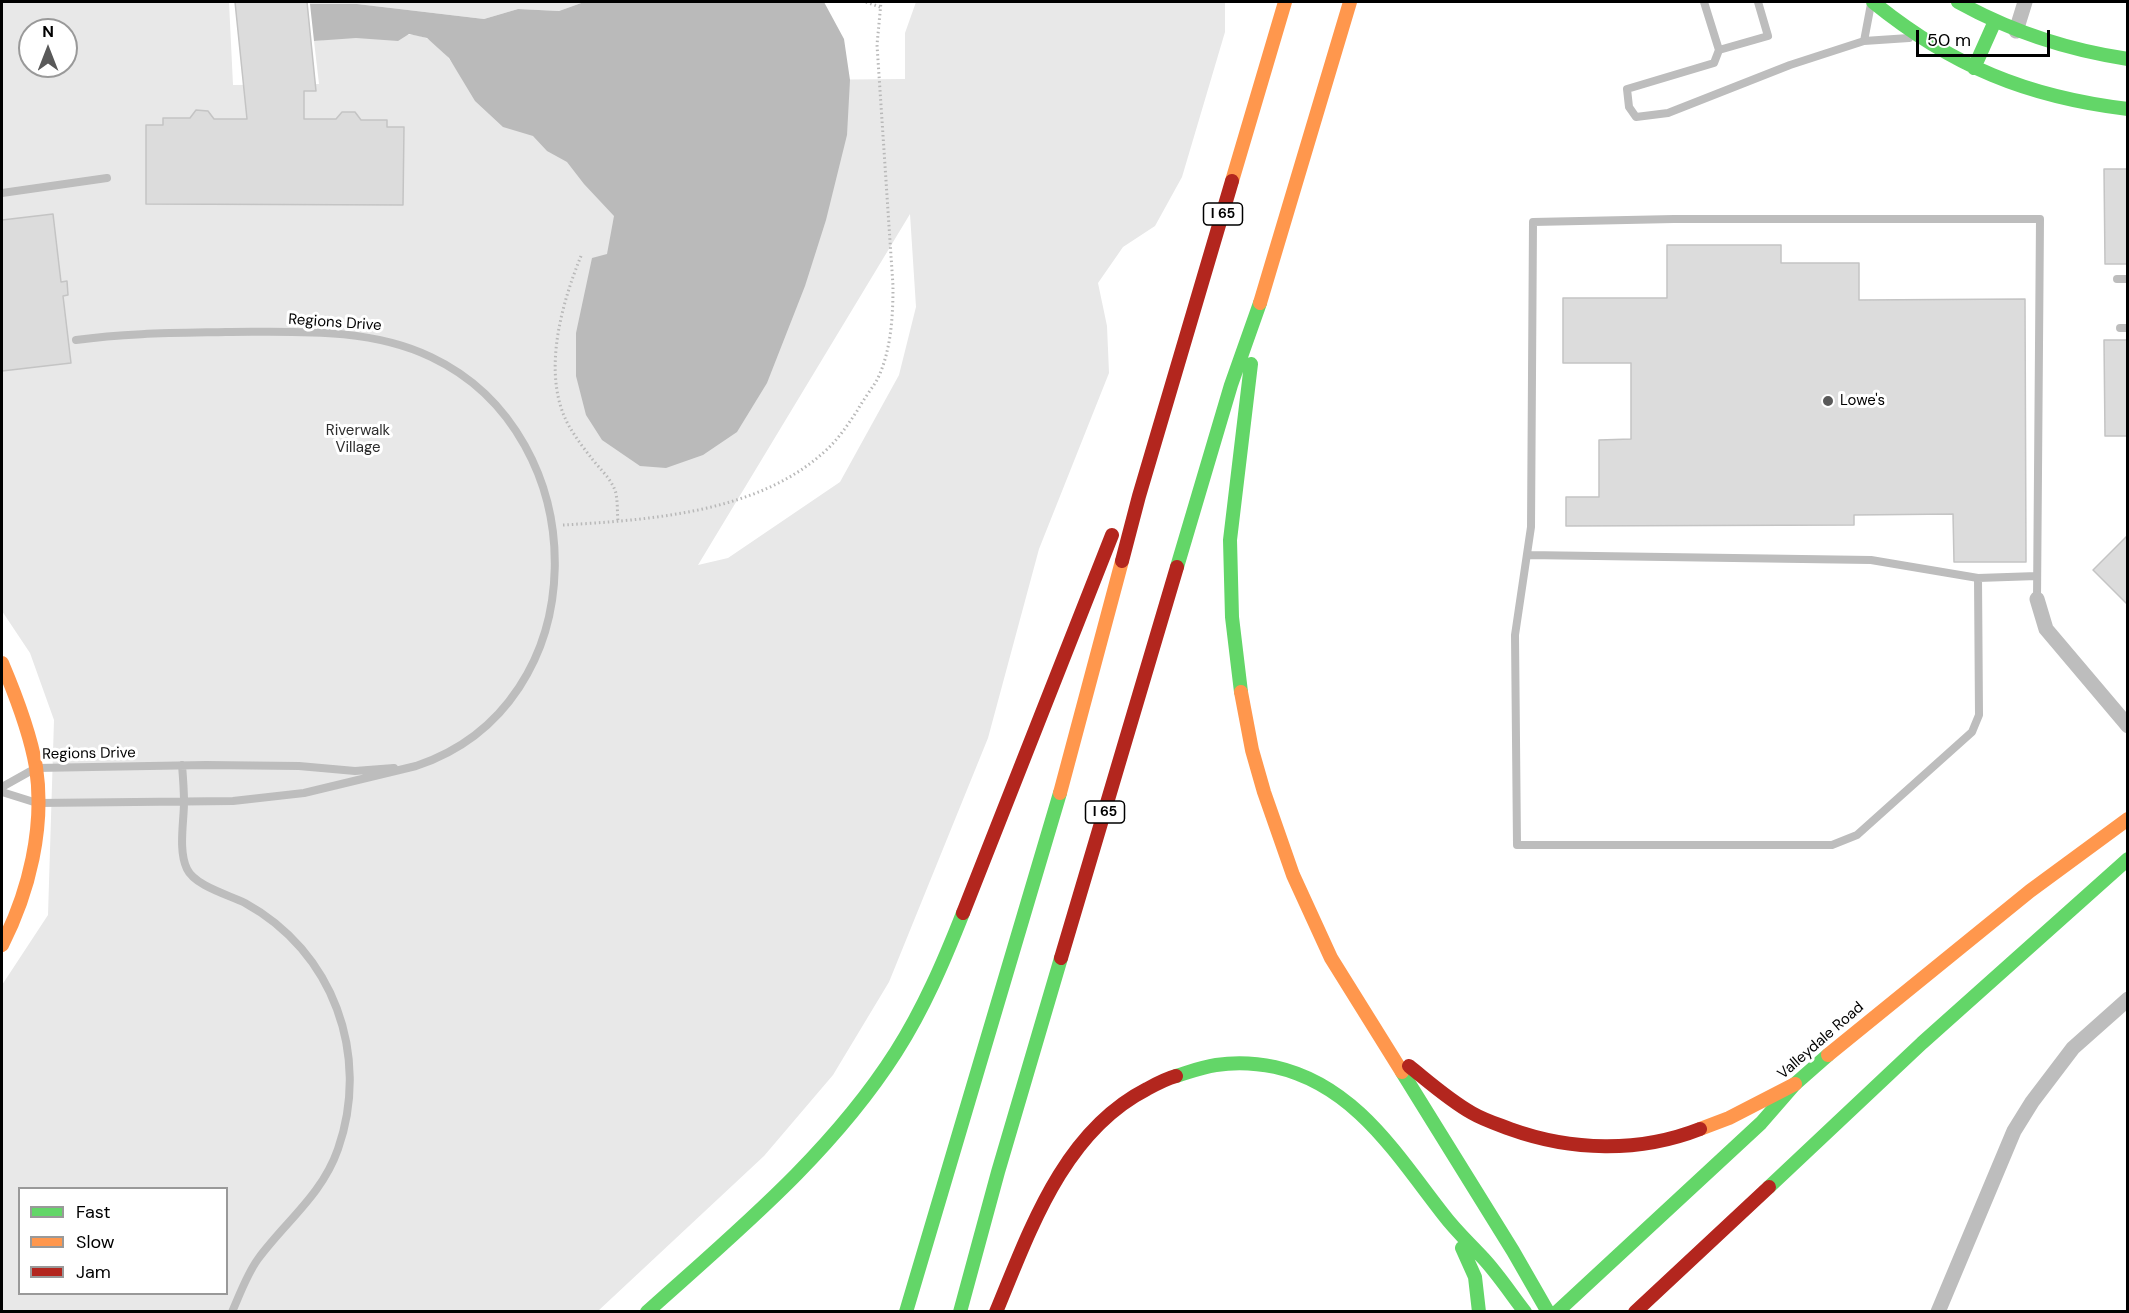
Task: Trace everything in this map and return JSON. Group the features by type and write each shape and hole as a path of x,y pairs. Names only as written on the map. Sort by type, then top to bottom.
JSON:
{"main road":[{"name":"I 65","path":"906,1311 1076,737 1119,565 1285,2"},
{"name":"I 65","path":"960,1311 998,1172 1231,385 1257,314 1350,2"},
{"path":"1873,2 1919,37 1974,68 2057,98 2127,109"},
{"path":"1958,2 1983,8 1995,21 2059,46 2127,59"},
{"path":"1974,68 1995,21"},
{"path":"1257,314 1248,396 1239,446 1230,541 1230,576 1238,680 1259,781 1306,907 1331,958 1392,1053 1548,1311"},
{"path":"647,1311 756,1214 802,1168 840,1127 879,1076 910,1028 932,988 953,939 1118,518 1160,426"},
{"path":"2,663 19,707 36,768 37,803 36,835 29,875 17,913 2,945"},
{"name":"Valleydale Road","path":"1557,1311 1761,1123 1796,1084 1851,1035 2030,891 2127,819"},
{"path":"1635,1311 1922,1043 2074,909 2127,859"},
{"path":"1392,1053 1436,1090 1490,1122 1548,1141 1586,1147 1626,1146 1656,1142 1706,1129 1796,1084"},
{"path":"996,1311 1048,1191 1071,1155 1092,1131 1140,1090 1170,1076 1229,1063 1287,1070 1321,1083 1347,1102 1375,1128 1456,1232 1483,1258 1525,1311"},
{"path":"1456,1232 1475,1277 1479,1311"}],"street":[{"path":"2016,31 2025,2"},
{"path":"2037,599 2046,629 2127,726"},
{"path":"1938,1311 2014,1131 2032,1102 2073,1048 2127,999"}],"lane":[{"path":"1704,2 1719,50 1714,63 1627,89 1629,107 1636,117 1668,112 1790,65 1864,41 1919,37"},
{"path":"1719,50 1768,36 1758,2"},
{"path":"1864,41 1873,2"},
{"path":"2,194 107,178"},
{"path":"1978,578 1979,715 1972,732 1857,835 1832,845 1517,845 1515,635 1531,527 1533,222 1674,219 2040,219 2037,599"},
{"path":"2117,279 2127,279"},
{"name":"Regions Drive","path":"2,789 37,803 232,801 304,793 416,766 448,753 478,733 495,718 528,675 541,647 550,613 554,574 552,525 542,483 530,452 500,410 462,374 430,356 396,342 361,335 269,332 136,333 76,340"},
{"path":"1527,555 1871,560 1978,578 2037,576"},
{"path":"182,765 183,852 184,862 191,875 271,920 308,955 327,986 342,1021 349,1060 349,1097 337,1152 317,1191 274,1238 256,1262 232,1311"},
{"name":"Regions Drive","path":"2,789 36,768 182,765 299,766 355,771 416,766"}],"path":[{"path":"866,2 880,7"},
{"path":"552,525 618,522 674,515 755,494 797,472 822,454 840,435 877,378 889,341 893,316 877,45 881,2"},
{"path":"581,256 568,289 559,326 557,388 561,407 569,426 610,480 616,492 618,522"}],"green space":[{"name":"Riverwalk Village","path":"2,2 229,2 233,85 319,84 314,41 388,34 416,35 432,41 448,57 465,83 905,79 905,33 916,2 1225,2 1225,32 1182,177 1155,226 1123,247 1098,283 1107,326 1109,373 1039,549 988,738 889,982 833,1075 764,1156 598,1311 2,1312 2,985 48,915 54,720 30,653 2,611","holes":["910,214 916,307 899,375 840,482 728,558 698,565"]},
{"path":"310,2 584,2 559,11 518,9 484,19 357,4 310,4"}],"shaded area":[{"path":"584,2 824,2 844,39 850,80 847,135 826,220 805,286 767,383 737,432 703,455 666,468 640,466 602,440 586,415 576,376 576,333 592,258 607,254 614,216 567,162 547,151 533,136 503,127 475,101 449,58 427,38 409,34 398,41 356,38 314,41 310,4 357,4 484,19 518,9 559,11"}],"building":[{"path":"235,2 307,2 316,91 304,91 304,119 336,119 342,112 355,112 361,120 387,120 387,127 404,127 403,205 146,204 146,125 163,125 163,118 190,118 196,110 208,111 214,119 247,119"},
{"path":"2104,169 2127,169 2127,264 2105,264"},
{"path":"53,214 61,282 67,281 68,295 63,296 71,363 2,371 2,220"},
{"name":"Lowe's","path":"1667,245 1781,245 1781,263 1859,263 1859,300 2025,299 2026,562 1954,562 1953,514 1854,515 1854,525 1566,526 1566,497 1599,497 1599,440 1631,439 1631,363 1563,363 1563,298 1667,298"},
{"path":"2104,340 2127,340 2127,436 2105,436"},
{"path":"2127,536 2127,604 2093,570"}],"traffic: fast":[{"path":"1873,2 1932,44 1992,75 2057,96 2128,109"},
{"path":"1958,2 2019,31 2083,51 2128,59"},
{"path":"1974,68 1995,21"},
{"path":"1177,567 1231,385 1260,303"},
{"path":"1241,692 1232,617 1230,540 1251,364"},
{"path":"906,1312 1060,793"},
{"path":"1769,1187 1922,1043 2128,859"},
{"path":"647,1312 780,1190 812,1158 870,1089 916,1018 963,913"},
{"path":"960,1312 998,1172 1061,958"},
{"path":"1557,1312 1761,1123 1795,1084 1828,1055"},
{"path":"1176,1076 1216,1065 1253,1064 1275,1067 1303,1076 1328,1089 1351,1106 1390,1146 1457,1231 1489,1264 1525,1312"},
{"path":"1402,1072 1513,1251 1548,1312"},
{"path":"1462,1248 1475,1277 1479,1312"}],"traffic: slow":[{"path":"1232,181 1285,2"},
{"path":"1260,303 1350,2"},
{"path":"1060,793 1122,561"},
{"path":"2,663 30,741 38,790 36,836 27,881 12,925 2,945"},
{"path":"1241,692 1252,750 1293,875 1331,958 1402,1072"},
{"path":"1828,1055 2030,891 2128,819"},
{"path":"1700,1129 1729,1118 1795,1084"}],"traffic: jam":[{"path":"1122,561 1232,181"},
{"path":"963,913 1112,535"},
{"path":"1061,958 1177,567"},
{"path":"1409,1066 1447,1097 1477,1115 1510,1129 1557,1142 1581,1145 1629,1145 1677,1137 1700,1129"},
{"path":"996,1312 1037,1217 1071,1157 1093,1130 1118,1108 1154,1085 1176,1076"},
{"path":"1635,1312 1769,1187"}],"place":[{"name":"Lowe's","path":"1828,401"}]}
